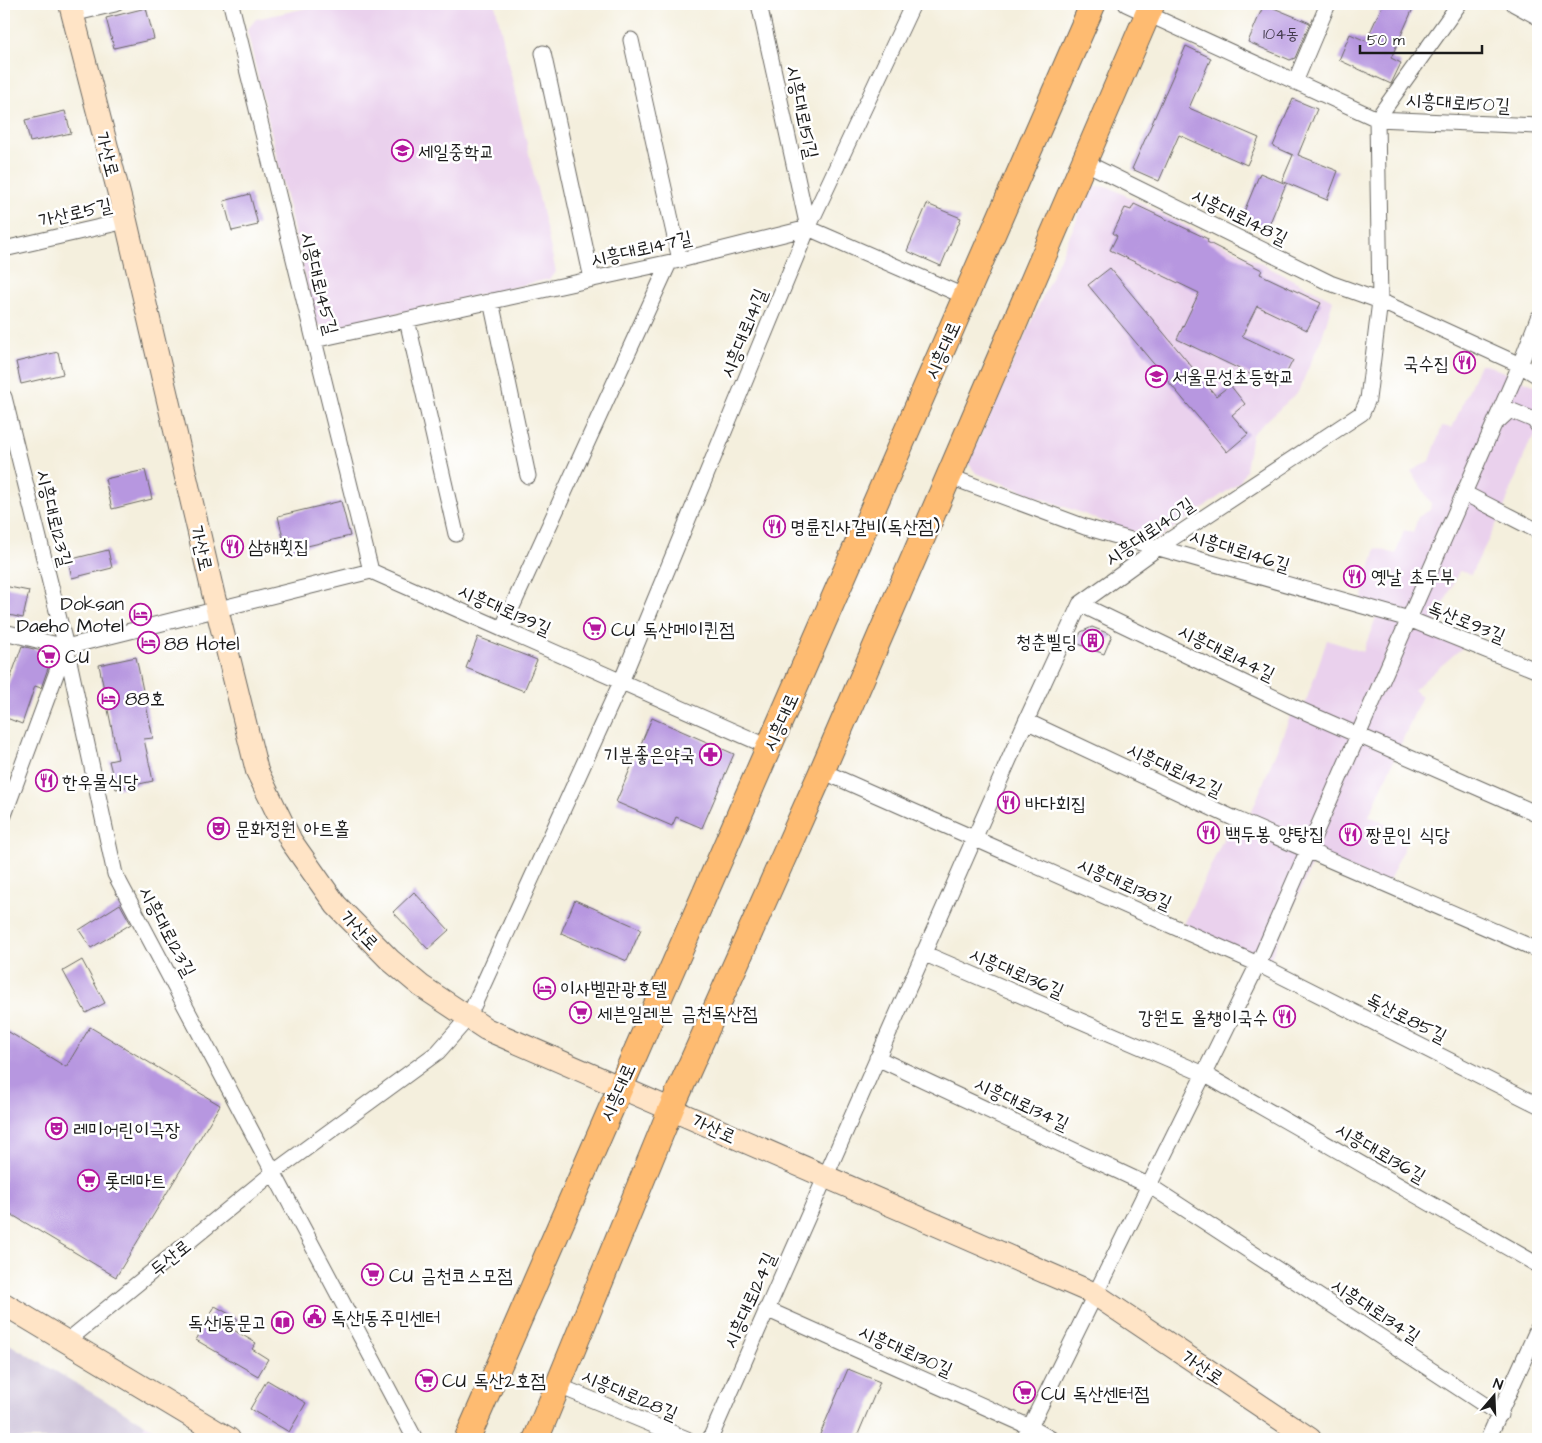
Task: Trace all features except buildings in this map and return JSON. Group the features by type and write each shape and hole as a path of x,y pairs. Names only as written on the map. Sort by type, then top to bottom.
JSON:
{"main road":[{"name":"시흥대로","path":"467,1439 1093,4"},
{"path":"536,1439 671,1109 822,771 1084,162 1142,7"},
{"name":"가산로","path":"71,9 126,222 217,610 258,771 291,840 336,905 358,929 421,986 486,1028 1096,1295 1310,1439"},
{"path":"4,1304 229,1439"}],"street":[{"path":"71,9 115,4"},
{"name":"시흥대로145길","path":"231,4 371,571"},
{"name":"시흥대로151길","path":"759,4 808,228"},
{"name":"시흥대로141길","path":"621,682 808,228 913,4"},
{"path":"1295,82 1328,4"},
{"name":"시흥대로150길","path":"1377,119 1459,4"},
{"path":"1514,4 1538,17"},
{"name":"시흥대로150길","path":"1142,7 1295,82 1377,119 1538,126"},
{"path":"502,629 674,262 631,40"},
{"path":"543,53 592,280"},
{"path":"1377,119 1380,302"},
{"name":"시흥대로148길","path":"1084,162 1330,283 1380,302 1520,365 1538,376"},
{"name":"가산로5길","path":"4,249 126,222"},
{"path":"808,228 966,297"},
{"name":"시흥대로147길","path":"314,340 674,262 808,228"},
{"path":"490,301 528,476"},
{"name":"시흥대로140길","path":"975,839 1026,721 1080,604 1159,547 1362,413 1368,399 1380,302"},
{"path":"1027,1433 1258,964 1494,425 1538,318"},
{"path":"407,320 456,534"},
{"name":"시흥대로123길","path":"4,397 66,647 115,874 415,1439"},
{"path":"1494,425 1510,410 1534,420 1538,426"},
{"name":"시흥대로146길","path":"948,476 1085,527 1409,619"},
{"path":"1464,493 1538,531"},
{"path":"4,632 66,647 371,571"},
{"name":"시흥대로139길","path":"371,571 769,747"},
{"name":"시흥대로144길","path":"1080,604 1358,735 1538,814"},
{"name":"독산로93길","path":"1409,619 1538,672"},
{"path":"4,815 66,647"},
{"path":"274,1172 438,1052 468,1018 621,682"},
{"name":"시흥대로142길","path":"1026,721 1224,814 1538,950"},
{"name":"시흥대로138길","path":"822,771 1258,964"},
{"path":"824,1176 975,839"},
{"name":"시흥대로136길","path":"923,954 1204,1074 1538,1265"},
{"name":"독산로85길","path":"1258,964 1538,1105"},
{"name":"시흥대로134길","path":"877,1058 1150,1186 1500,1415"},
{"name":"두산로","path":"66,1342 274,1172"},
{"name":"시흥대로124길","path":"710,1439 824,1176"},
{"name":"시흥대로130길","path":"766,1309 1027,1433 1051,1439"},
{"path":"1488,1439 1538,1328"},
{"name":"시흥대로128길","path":"559,1386 686,1439"}],"shaded area":[{"name":"세일중학교","path":"325,4 495,4 556,272 549,279 332,328 316,324 247,30 256,19"},
{"name":"서울문성초등학교","path":"1092,186 1109,187 1333,300 1322,337 1298,392 1252,434 1246,470 1240,482 1158,539 1147,538 976,473 968,463"},
{"path":"1480,364 1485,364 1538,387 1538,409 1527,417 1538,426 1538,434 1530,441 1502,513 1471,574 1459,571 1430,634 1463,647 1413,690 1422,696 1369,816 1410,834 1387,885 1326,858 1312,864 1268,964 1187,929 1184,923 1233,818 1247,823 1294,707 1303,710 1327,640 1363,652 1378,612 1360,606 1376,548 1396,554 1404,530 1413,533 1418,517 1430,510 1431,503 1411,471 1430,461 1442,426 1452,428"},
{"path":"4,1341 145,1424 138,1439 4,1439"},
{"path":"145,1424 171,1439 138,1439"}],"place":[{"name":"세일중학교","path":"402,151"},
{"name":"국수집","path":"1465,363"},
{"name":"서울문성초등학교","path":"1156,376"},
{"name":"명륜진사갈비(독산점)","path":"774,526"},
{"name":"삼해횟집","path":"232,546"},
{"name":"옛날 초두부","path":"1355,576"},
{"name":"Doksan Daeho Motel","path":"140,614"},
{"name":"CU 독산메이퀸점","path":"595,629"},
{"name":"청춘삘딩","path":"1093,641"},
{"name":"88 Hotel","path":"148,643"},
{"name":"CU","path":"49,656"},
{"name":"88호","path":"109,698"},
{"name":"기분좋은약국","path":"711,754"},
{"name":"한우물식당","path":"46,781"},
{"name":"바다회집","path":"1009,803"},
{"name":"문화정원 아트홀","path":"219,828"},
{"name":"백두봉 양탕집","path":"1209,833"},
{"name":"짱문인 식당","path":"1350,834"},
{"name":"이사벨관광호텔","path":"544,988"},
{"name":"세븐일레븐 금천독산점","path":"581,1013"},
{"name":"강원도 올챙이국수","path":"1284,1017"},
{"name":"레미어린이극장","path":"57,1129"},
{"name":"롯데마트","path":"89,1180"},
{"name":"CU 금천코스모점","path":"373,1275"},
{"name":"독산1동주민센터","path":"315,1317"},
{"name":"독산1동문고","path":"283,1322"},
{"name":"CU 독산2호점","path":"426,1380"},
{"name":"CU 독산센터점","path":"1025,1393"}]}
